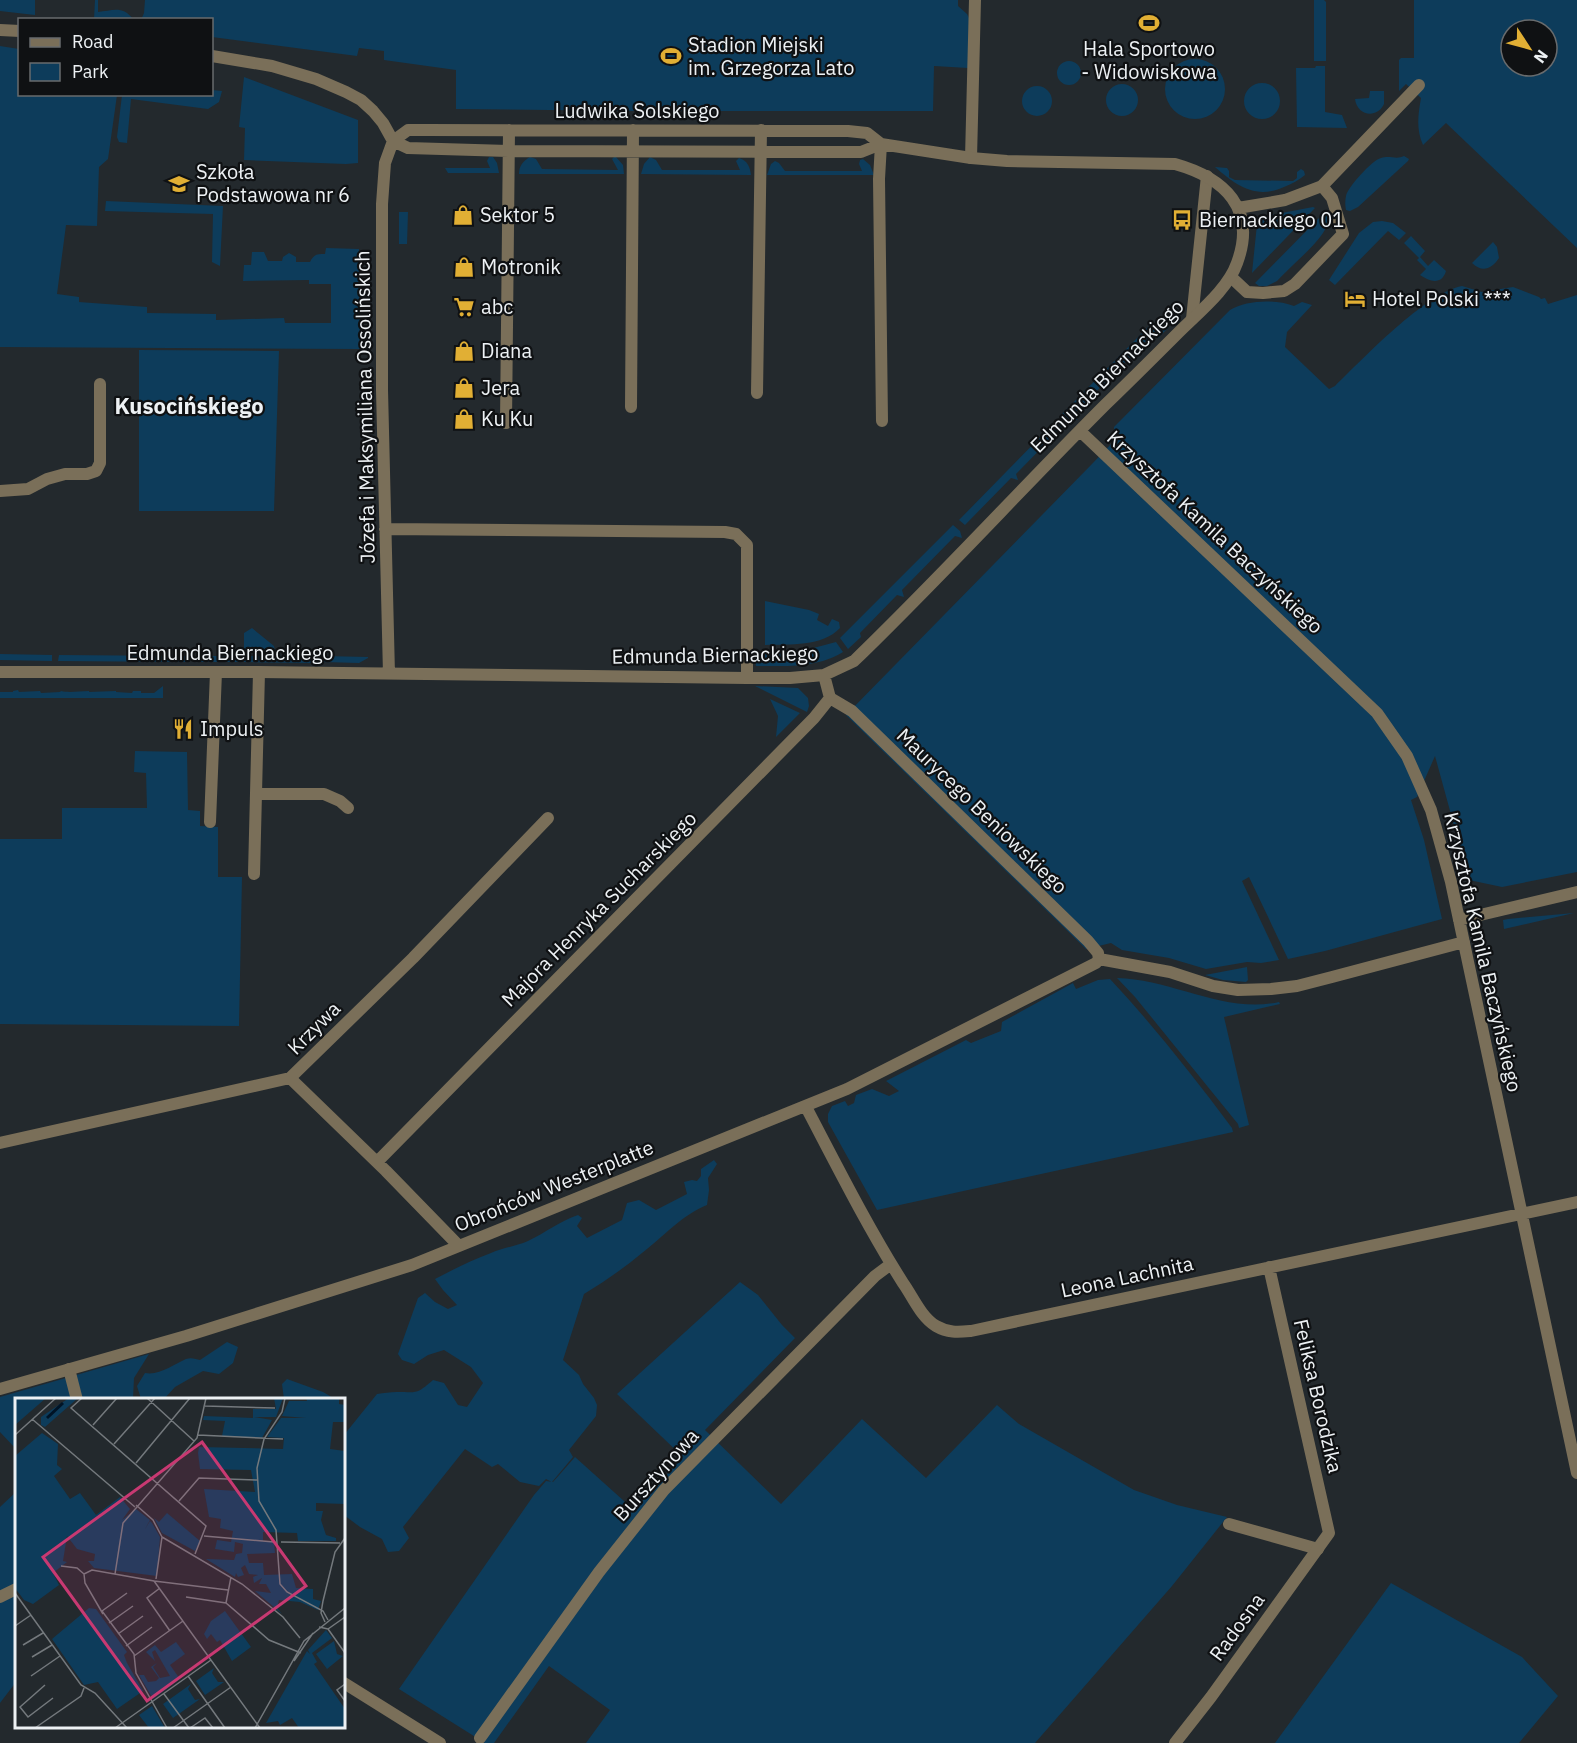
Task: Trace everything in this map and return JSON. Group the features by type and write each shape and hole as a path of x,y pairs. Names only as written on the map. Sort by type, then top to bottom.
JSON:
{"street":[{"path":"971,158 975,0"},
{"path":"0,30 18,31"},
{"path":"213,56 272,66 316,79 346,92 361,100 373,111 393,141"},
{"path":"1239,208 1285,200 1322,186 1419,85"},
{"name":"Ludwika Solskiego","path":"881,144 861,152 508,151 408,148 393,141 408,130 848,131 867,133 881,144 971,158 1007,161 1175,164 1207,176 1224,189 1239,208"},
{"path":"506,423 509,130"},
{"path":"631,407 633,130"},
{"path":"757,393 761,130"},
{"name":"Józefa i Maksymiliana Ossolińskich","path":"389,674 382,390 382,204 385,163 393,141"},
{"path":"881,144 879,191 882,421"},
{"path":"1192,319 1207,176"},
{"path":"1231,277 1247,292 1284,291 1295,284 1343,234 1332,198 1322,186"},
{"name":"Edmunda Biernackiego","path":"0,672 259,672 747,678 824,675 854,661 1224,286 1237,265 1243,238 1243,223 1239,208"},
{"path":"0,491 28,489 46,479 65,474 87,474 96,471 100,463 100,384"},
{"name":"Krzysztofa Kamila Baczyńskiego","path":"1080,431 1377,713 1407,756 1431,810 1450,882 1577,1473"},
{"path":"385,529 725,532 736,534 747,545 747,678"},
{"path":"210,822 216,672"},
{"path":"254,874 259,672"},
{"path":"824,675 830,698"},
{"name":"Maurycego Beniowskiego","path":"830,698 852,711 1088,941 1098,953 1099,959"},
{"name":"Majora Henryka Sucharskiego","path":"377,1162 814,718 830,698"},
{"path":"257,794 324,794 340,801 348,808"},
{"name":"Krzywa","path":"0,1143 290,1078 413,958 548,818"},
{"path":"1459,920 1577,892"},
{"path":"1099,959 1170,972 1213,986 1238,990 1271,989 1297,986 1464,942"},
{"name":"Obrońców Westerplatte","path":"0,1389 186,1336 412,1265 847,1089 1002,1012 1096,963 1099,959"},
{"path":"290,1078 458,1245"},
{"name":"Leona Lachnita","path":"806,1107 848,1188 924,1315 935,1325 950,1333 971,1331 1577,1202"},
{"name":"Bursztynowa","path":"480,1738 599,1572 664,1490 875,1276 891,1263"},
{"name":"Feliksa Borodzika","path":"1269,1267 1329,1533"},
{"path":"69,1369 76,1398"},
{"path":"1229,1524 1318,1549"},
{"name":"Radosna","path":"1175,1743 1211,1697 1329,1533"},
{"path":"0,1597 15,1589"},
{"path":"345,1684 440,1743"}],"green space":[{"path":"0,0 35,0 35,15 0,11"},
{"path":"95,0 98,0 98,12 121,10 132,18 94,18"},
{"name":"Stadion Miejski im. Grzegorza Lato","path":"145,0 958,0 958,6 969,18 968,68 934,66 933,111 456,109 456,70 384,60 384,51 359,48 357,56 213,37 213,18 142,18"},
{"path":"1314,0 1326,2 1326,61 1314,61"},
{"path":"1414,0 1577,0 1577,248 1446,123 1423,145 1418,122 1421,98 1406,84 1399,91 1399,60 1414,58"},
{"path":"0,46 18,49 18,96 117,96 108,159 99,167 97,226 66,225 57,294 79,297 79,302 147,307 147,313 216,314 216,320 284,318 285,323 331,323 331,284 309,284 309,280 243,281 244,265 251,265 252,252 264,252 268,261 282,261 283,257 289,253 296,257 296,262 310,262 316,255 325,254 326,248 359,249 360,349 0,347"},
{"path":"1195,59 1212,64 1220,72 1225,89 1220,106 1212,114 1195,119 1178,114 1170,106 1165,89 1170,72 1178,64"},
{"path":"1069,61 1077,65 1081,73 1077,81 1069,85 1061,81 1057,73 1061,65"},
{"path":"1325,66 1325,112 1342,115 1347,128 1297,127 1296,68 1315,68"},
{"path":"244,77 358,120 358,163 244,160 245,128 239,127"},
{"path":"1262,83 1275,88 1280,101 1275,114 1262,119 1249,114 1244,101 1249,88"},
{"path":"1122,84 1133,89 1138,100 1133,111 1122,116 1111,111 1106,100 1111,89"},
{"path":"1037,86 1047,91 1052,101 1047,111 1037,116 1027,111 1022,101 1027,91"},
{"path":"213,90 222,91 219,102 208,109 131,99 127,143 119,142 117,137 122,96 213,96"},
{"path":"1370,91 1384,91 1384,104 1377,112 1363,112 1359,109 1355,99 1369,98"},
{"path":"1404,156 1409,159 1408,161 1358,207 1350,211 1346,210 1346,196 1366,169 1381,158"},
{"path":"489,157 493,157 497,163 499,173 448,173 445,168 490,168 487,161"},
{"path":"530,157 536,159 542,169 618,170 612,159 616,157 623,165 624,174 519,174 522,164"},
{"path":"650,157 656,160 662,170 740,170 736,161 739,158 748,165 751,175 641,174 644,164"},
{"path":"863,159 870,165 874,175 767,175 771,164 775,161 785,171 862,171 859,164"},
{"path":"1215,167 1227,168 1229,177 1235,180 1293,181 1301,169 1305,175 1274,191 1264,192 1238,185"},
{"path":"106,201 223,206 220,266 212,262 213,214 105,211"},
{"path":"1315,208 1252,273 1257,224 1266,216"},
{"path":"399,212 408,212 407,244 399,244"},
{"path":"1325,212 1327,220 1324,231 1307,252 1277,281 1267,286 1259,286 1255,283"},
{"path":"1373,222 1393,223 1406,233 1399,240 1388,231 1335,285 1329,280 1359,233"},
{"path":"1411,236 1425,251 1420,257 1428,266 1434,260 1446,271 1442,279 1432,281 1420,275 1426,269 1404,243"},
{"path":"1493,242 1497,247 1499,258 1493,265 1483,269 1472,263"},
{"path":"1462,286 1482,292 1513,287 1541,299 1545,298 1548,304 1577,295 1577,872 1502,887 1469,880 1435,756 1417,797 1411,800 1424,840 1442,919 1288,959 1249,877 1242,881 1279,960 1261,963 1247,962 1206,969 1169,958 1122,950 1111,943 1086,949 846,715 1114,441 1114,427 1230,310 1244,304 1261,302 1278,302 1294,306 1302,302 1312,305 1287,332 1285,347 1329,389 1413,314 1447,291"},
{"path":"1152,323 1169,327 1158,338 1151,336 1075,413 1077,420 1068,420 1062,414"},
{"path":"139,350 279,351 274,511 139,511"},
{"path":"1057,420 1063,426 1016,474 1018,480 1011,478 965,525 959,520"},
{"path":"953,525 960,531 962,538 955,536 902,590 904,597 897,595 860,633 861,637 848,649 840,638"},
{"path":"765,601 809,610 819,614 817,620 828,626 832,619 839,622 840,628 824,639 795,644 765,645"},
{"path":"252,628 274,646 275,651 244,651 244,633"},
{"path":"836,642 843,652 823,661 801,665 756,666 754,653 806,650"},
{"path":"0,654 52,655 52,661 0,660"},
{"path":"59,655 187,656 187,662 58,661"},
{"path":"197,656 239,656 239,662 197,662"},
{"path":"244,656 318,656 319,663 244,662"},
{"path":"323,656 368,658 359,663 323,662"},
{"path":"163,686 163,698 0,698 0,692 18,690 19,692 40,691 41,693 116,691 132,693 141,691 141,693 154,693"},
{"path":"755,686 798,688 808,698 807,712"},
{"path":"770,699 800,713 776,737 778,716"},
{"path":"135,751 187,752 188,810 200,811 200,826 218,827 218,877 242,877 239,1026 0,1024 0,839 62,839 62,808 147,808 146,773 134,772"},
{"path":"1574,913 1504,929 1503,920"},
{"path":"1247,967 1248,980 1246,982 1223,980 1205,975"},
{"path":"1117,978 1158,984 1238,1003 1279,1002 1280,1004 1224,1017 1249,1125 1239,1128 1135,997"},
{"path":"1110,979 1173,1052 1233,1132 877,1210 828,1122 828,1114 832,1106 845,1101 848,1106 854,1103 856,1095 872,1089 889,1096 899,1091 886,1081 966,1040 971,1043 1001,1031 1002,1022 1073,983 1076,989 1098,980"},
{"path":"714,1160 717,1164 708,1178 707,1205 681,1220 628,1264 584,1294 563,1360 579,1375 594,1398 597,1405 596,1416 569,1450 573,1457 552,1482 546,1479 539,1486 520,1482 498,1464 492,1467 465,1449 403,1527 409,1538 399,1551 388,1552 382,1539 345,1516 345,1434 377,1394 416,1392 433,1380 444,1383 458,1405 467,1407 483,1383 471,1367 444,1350 428,1355 414,1364 402,1360 398,1354 418,1298 425,1293 448,1309 457,1305 435,1279 496,1251 528,1241 578,1215 582,1218 577,1226 587,1238 622,1220 627,1203 639,1200 656,1210 687,1194 684,1182 697,1181 701,1176 701,1169"},
{"path":"740,1282 758,1295 795,1338 705,1430 781,1504 862,1419 926,1478 997,1405 1019,1424 1134,1490 1177,1505 1227,1517 1172,1586 1035,1743 586,1743 610,1710 549,1666 494,1743 485,1743 399,1689 534,1495 546,1481 553,1482 575,1457 634,1510 683,1457 617,1394"},
{"path":"227,1342 238,1347 233,1363 219,1374 203,1371 175,1387 165,1398 141,1398 137,1386 145,1373 161,1371 188,1358 200,1360"},
{"path":"149,1354 134,1378 133,1398 15,1398 15,1448 0,1432 0,1397"},
{"path":"287,1379 333,1398 284,1398 282,1384"},
{"path":"15,1493 15,1683 0,1703 0,1507"},
{"path":"1391,1583 1522,1657 1558,1696 1519,1743 1275,1743"}],"place":[{"name":"Hala Sportowo - Widowiskowa","path":"1149,23"},
{"name":"Stadion Miejski im. Grzegorza Lato","path":"671,56"},
{"name":"Szkoła Podstawowa nr 6","path":"179,184"},
{"name":"Sektor 5","path":"463,215"},
{"name":"Biernackiego 01","path":"1182,220"},
{"name":"Motronik","path":"464,267"},
{"name":"Hotel Polski ***","path":"1355,299"},
{"name":"abc","path":"464,307"},
{"name":"Diana","path":"464,351"},
{"name":"Jera","path":"464,388"},
{"name":"Ku Ku","path":"464,419"},
{"name":"Impuls","path":"183,729"}],"district":[{"name":"Kusocińskiego","path":"189,406"}]}
